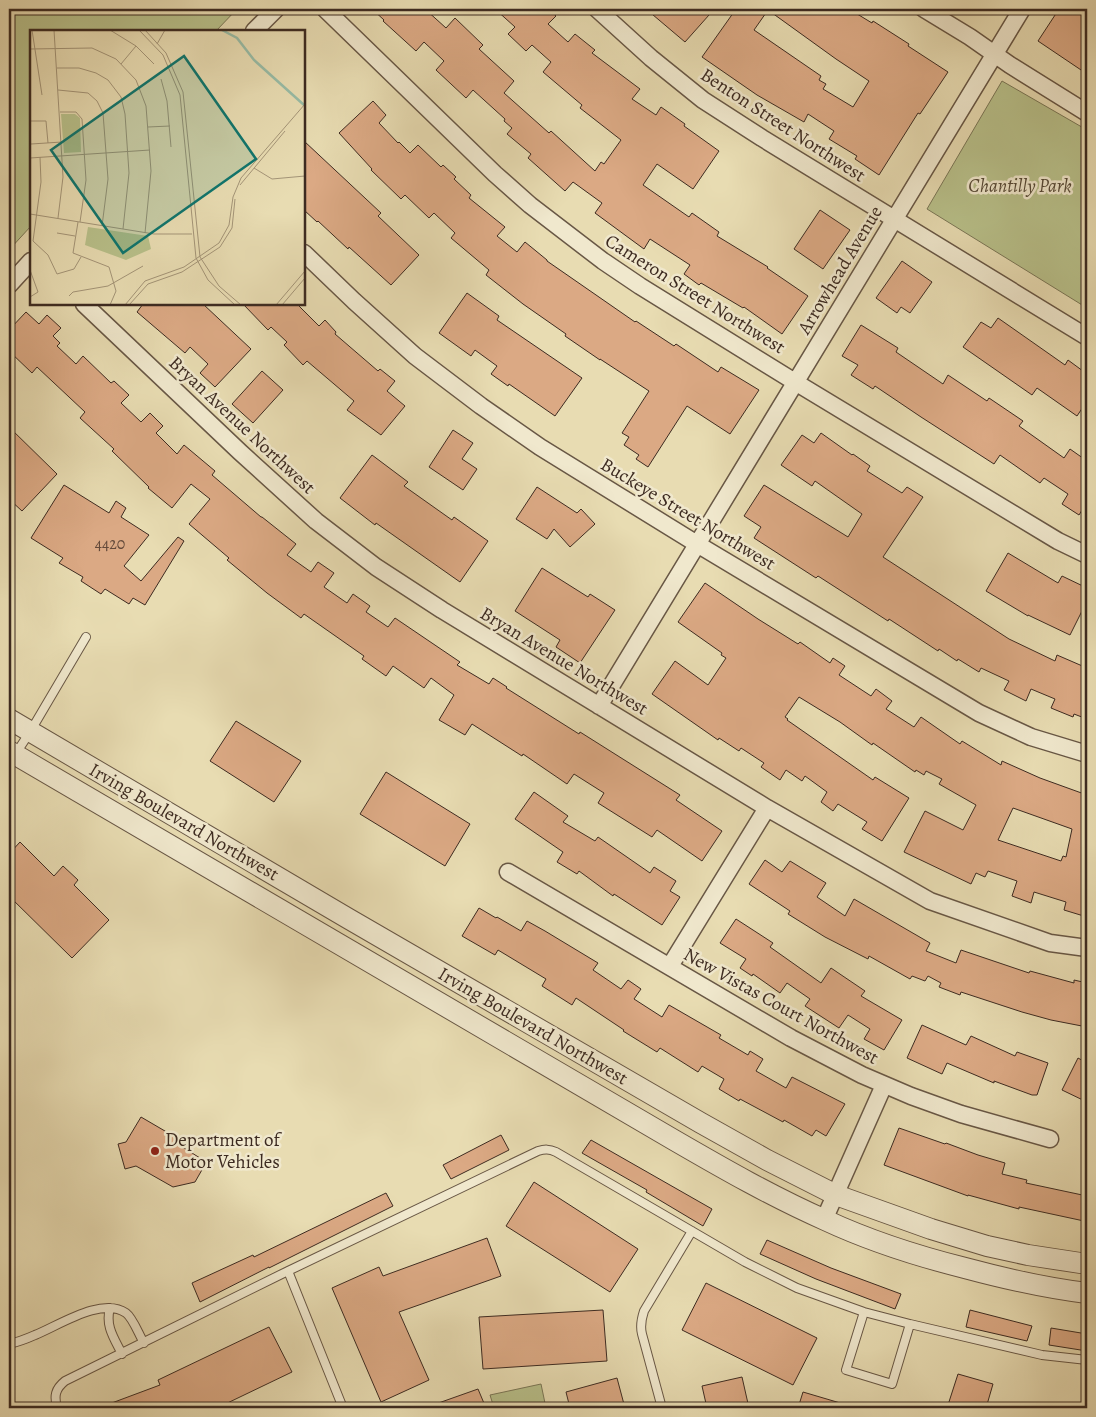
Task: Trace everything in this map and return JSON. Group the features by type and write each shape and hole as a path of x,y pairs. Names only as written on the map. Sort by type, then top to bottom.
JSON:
{"street":[{"path":"255,30 276,9"},
{"name":"Cameron Street Northwest","path":"325,9 495,174 530,205 603,261 640,286 796,382 1058,541 1087,555"},
{"name":"Benton Street Northwest","path":"597,9 651,58 703,100 894,220 1087,337"},
{"path":"924,9 970,36 1087,113"},
{"name":"Arrowhead Avenue","path":"598,706 1022,9"},
{"name":"Buckeye Street Northwest","path":"305,254 415,356 481,406 540,447 697,544 979,713 1030,738 1087,754"},
{"path":"9,285 30,262"},
{"name":"Bryan Avenue Northwest","path":"85,305 316,522 376,567 442,610 767,808 930,901 1050,943 1087,948"},
{"name":"Irving Boulevard Northwest","path":"9,719 349,920 701,1123 767,1160 836,1195 932,1230 987,1246 1028,1255 1087,1264"},
{"name":"Irving Boulevard Northwest","path":"11,756 777,1198 850,1231 922,1257 1016,1282 1087,1292"},
{"path":"670,966 767,808"},
{"name":"New Vistas Court Northwest","path":"508,872 791,1038 840,1064 884,1085 961,1114 1050,1138"},
{"path":"824,1220 884,1085"}],"lane":[{"path":"11,756 30,732 86,637"},
{"path":"57,1408 55,1394 61,1384 66,1381 288,1271 544,1149 556,1152 745,1262 797,1288 864,1312 910,1324 1042,1355 1087,1360"},
{"path":"662,1408 642,1334 642,1319 644,1312 692,1231"},
{"path":"288,1271 343,1408"},
{"path":"9,1344 35,1335 91,1310 110,1308 128,1314 144,1343"},
{"path":"110,1308 107,1317 108,1326 122,1354"},
{"path":"864,1312 846,1370 892,1384 910,1324"}],"green space":[{"path":"9,9 237,9 217,30 30,30 30,227 9,250"},
{"name":"Chantilly Park","path":"1002,81 1087,130 1087,308 927,209"},
{"path":"541,1384 546,1408 494,1408 490,1395"}],"building":[{"path":"372,9 425,9 446,28 455,18 483,45 479,49 514,81 504,93 549,133 551,131 595,171 601,162 604,164 621,140 580,108 582,105 543,72 551,62 532,45 526,51 508,34 515,27 495,9 548,9 556,16 548,24 568,42 575,34 595,50 592,53 640,89 632,99 656,115 661,107 719,151 693,189 657,164 643,185 689,217 692,213 719,232 717,236 768,267 808,296 782,334 744,307 701,283 699,285 684,274 690,265 650,239 644,249 595,213 602,203 573,182 565,191 528,158 531,154 507,134 512,128 504,121 505,119 473,90 466,98 436,70 444,61 424,42 416,51"},
{"path":"646,9 702,9 709,15 685,42"},
{"path":"736,9 849,9 872,23 873,21 948,72 920,114 918,113 879,175 855,159 857,156 829,139 834,131 808,114 804,122 757,95 702,57","holes":["768,10 869,81 853,107 823,89 826,84 819,80 821,76 754,30"]},
{"path":"1059,9 1087,9 1087,74 1038,41"},
{"path":"373,101 386,115 379,123 398,143 410,153 418,145 441,167 443,165 456,177 454,179 471,195 469,198 505,227 497,236 517,252 525,242 547,261 635,322 674,346 676,344 718,372 721,367 759,390 730,434 687,406 648,467 636,459 639,455 624,445 629,437 622,433 649,391 565,336 566,334 486,275 489,270 451,238 455,233 434,213 429,218 405,195 401,199 371,170 339,133"},
{"path":"305,142 381,213 378,216 419,255 391,285 349,247 348,249 305,211"},
{"path":"820,210 850,230 823,269 794,249"},
{"path":"902,261 932,282 910,313 901,307 897,313 876,298"},
{"path":"467,293 499,316 497,320 582,378 555,416 509,384 508,386 491,374 497,366 475,350 471,356 439,333"},
{"path":"142,305 204,305 251,349 215,387 200,373 208,364 190,347 185,353 137,312"},
{"path":"244,305 298,305 319,326 325,320 336,332 335,334 378,371 380,369 395,381 387,391 405,406 381,435 347,410 354,401 307,361 303,365 284,345 287,342 271,327 268,330"},
{"path":"26,312 39,324 47,315 61,328 53,336 60,343 57,346 76,364 83,356 111,383 114,381 129,395 121,403 141,422 150,413 163,426 156,433 177,454 184,445 215,471 212,475 296,544 287,555 311,572 318,562 334,573 324,587 347,603 353,594 370,606 366,612 388,627 395,618 460,662 457,665 489,684 493,678 579,734 580,732 680,795 676,800 722,831 702,861 657,830 652,837 598,803 604,793 574,774 567,784 523,754 522,756 472,724 465,735 439,720 454,695 431,678 424,688 393,666 386,676 362,659 364,656 304,614 301,618 267,593 227,560 229,558 189,524 210,499 191,484 172,508 148,488 112,451 114,449 80,418 85,412 37,367 32,373 9,351 9,330"},
{"path":"998,318 1065,365 1068,360 1087,374 1087,401 1077,416 1037,388 1032,395 963,347 981,322 991,328"},
{"path":"861,325 898,348 896,352 943,384 948,375 987,401 989,398 1023,421 1019,426 1064,458 1070,449 1087,461 1087,502 1079,515 1062,504 1068,494 1044,478 1040,483 1000,455 994,464 875,386 873,389 851,375 858,365 842,356"},
{"path":"262,371 283,390 253,423 232,404"},
{"path":"9,427 57,474 22,511 9,499"},
{"path":"453,430 473,443 462,459 477,469 463,490 429,467"},
{"path":"821,433 870,466 867,471 902,493 907,487 923,497 883,557 1009,639 1055,661 1057,655 1087,668 1087,719 1074,714 1073,717 1051,708 1055,699 1031,689 1026,701 1004,690 1009,681 981,668 979,672 939,649 938,651 818,576 816,578 754,538 761,527 744,516 764,485 848,537 862,514 815,481 812,486 781,465 802,435 814,443"},
{"path":"372,455 408,482 404,486 452,520 454,517 488,541 460,582 376,523 375,525 340,498"},
{"path":"64,485 109,513 116,501 126,508 121,517 149,535 124,566 141,581 178,537 184,541 145,605 133,598 129,604 105,589 101,594 81,581 83,577 59,563 63,558 31,538"},
{"path":"537,487 577,513 581,509 595,524 570,547 554,529 547,539 516,519"},
{"path":"1008,553 1058,583 1062,576 1087,588 1087,608 1084,607 1070,635 1028,616 986,591"},
{"path":"542,568 588,597 590,594 615,610 580,663 556,647 560,640 515,611"},
{"path":"705,583 758,619 798,644 800,642 830,663 833,658 845,666 839,675 871,696 876,689 892,701 886,709 914,727 921,717 960,744 962,741 1001,765 1002,761 1040,778 1087,795 1087,917 1064,910 1066,902 1034,892 1031,903 1012,896 1017,881 988,871 985,877 976,873 971,884 904,852 925,811 963,830 976,805 939,784 942,779 926,771 924,775 916,770 915,772 873,743 872,745 840,722 799,697 785,717 787,720 873,780 875,777 909,798 882,841 862,829 867,822 838,804 833,811 821,802 827,792 805,776 802,781 786,770 780,780 761,767 764,763 741,748 739,751 719,738 718,740 652,694 675,661 708,685 726,658 721,655 722,653 678,622","holes":["1013,808 1072,829 1066,857 1063,856 1061,861 998,840"]},
{"path":"236,721 301,761 274,802 210,761"},
{"path":"386,772 470,824 445,866 360,814"},
{"path":"534,792 568,816 563,822 595,841 598,837 650,873 654,867 676,881 670,891 680,897 662,925 614,894 613,896 579,871 577,874 557,862 563,852 515,819"},
{"path":"20,842 54,876 63,866 78,880 74,885 109,920 72,958 9,896 9,854"},
{"path":"765,860 782,872 790,861 826,883 817,897 845,916 854,899 930,943 926,951 956,963 961,950 1029,973 1030,971 1074,983 1074,980 1087,983 1087,1027 1022,1012 961,992 960,995 939,987 941,983 928,976 925,981 912,976 910,979 869,956 868,959 825,937 788,914 790,911 749,884"},
{"path":"479,908 521,931 527,921 545,931 598,963 593,970 621,989 628,980 641,989 634,999 662,1017 669,1005 721,1035 719,1038 748,1055 750,1051 763,1059 756,1071 786,1088 792,1077 845,1104 826,1136 816,1130 812,1136 784,1120 783,1122 740,1099 739,1101 719,1089 724,1079 702,1066 698,1072 660,1048 657,1052 576,998 572,1005 542,986 546,979 498,950 495,955 462,936"},
{"path":"736,919 773,943 770,947 821,983 831,968 865,991 861,996 902,1020 884,1050 864,1039 870,1029 848,1015 839,1028 805,1006 810,999 787,983 780,993 753,974 752,976 740,968 746,959 720,943"},
{"path":"922,1025 966,1045 971,1036 1015,1056 1017,1052 1048,1063 1037,1095 1032,1095 994,1081 994,1083 947,1063 942,1074 907,1058"},
{"path":"1078,1058 1087,1063 1087,1102 1062,1090"},
{"name":"Department of Motor Vehicles","path":"141,1117 182,1141 179,1145 200,1158 197,1164 203,1168 195,1182 173,1187 136,1166 125,1169 118,1144 126,1142"},
{"path":"899,1128 1005,1163 1002,1174 1027,1180 1026,1183 1087,1196 1084,1221 1019,1207 1019,1209 968,1196 884,1165"},
{"path":"501,1135 509,1150 451,1179 443,1165"},
{"path":"591,1140 712,1209 703,1226 646,1192 647,1190 582,1153"},
{"path":"534,1182 638,1249 610,1292 506,1226"},
{"path":"386,1193 393,1206 200,1302 192,1283 253,1255 254,1257"},
{"path":"487,1238 501,1276 399,1312 429,1380 381,1402 332,1288 379,1267 383,1276"},
{"path":"767,1240 831,1268 901,1294 895,1309 816,1279 760,1254"},
{"path":"706,1283 817,1338 793,1385 682,1330"},
{"path":"603,1310 607,1361 483,1369 479,1317"},
{"path":"970,1310 1032,1326 1027,1341 966,1327"},
{"path":"269,1327 292,1372 217,1408 101,1408 160,1385 158,1380"},
{"path":"1051,1328 1087,1334 1087,1351 1049,1345"},
{"path":"958,1374 993,1384 986,1408 947,1408"},
{"path":"742,1377 749,1408 707,1408 702,1386"},
{"path":"617,1378 625,1408 570,1408 566,1392"},
{"path":"478,1389 486,1408 430,1408 430,1406"},
{"path":"803,1392 847,1405 846,1408 798,1408"}],"place":[{"name":"Department of Motor Vehicles","path":"155,1151"}]}
